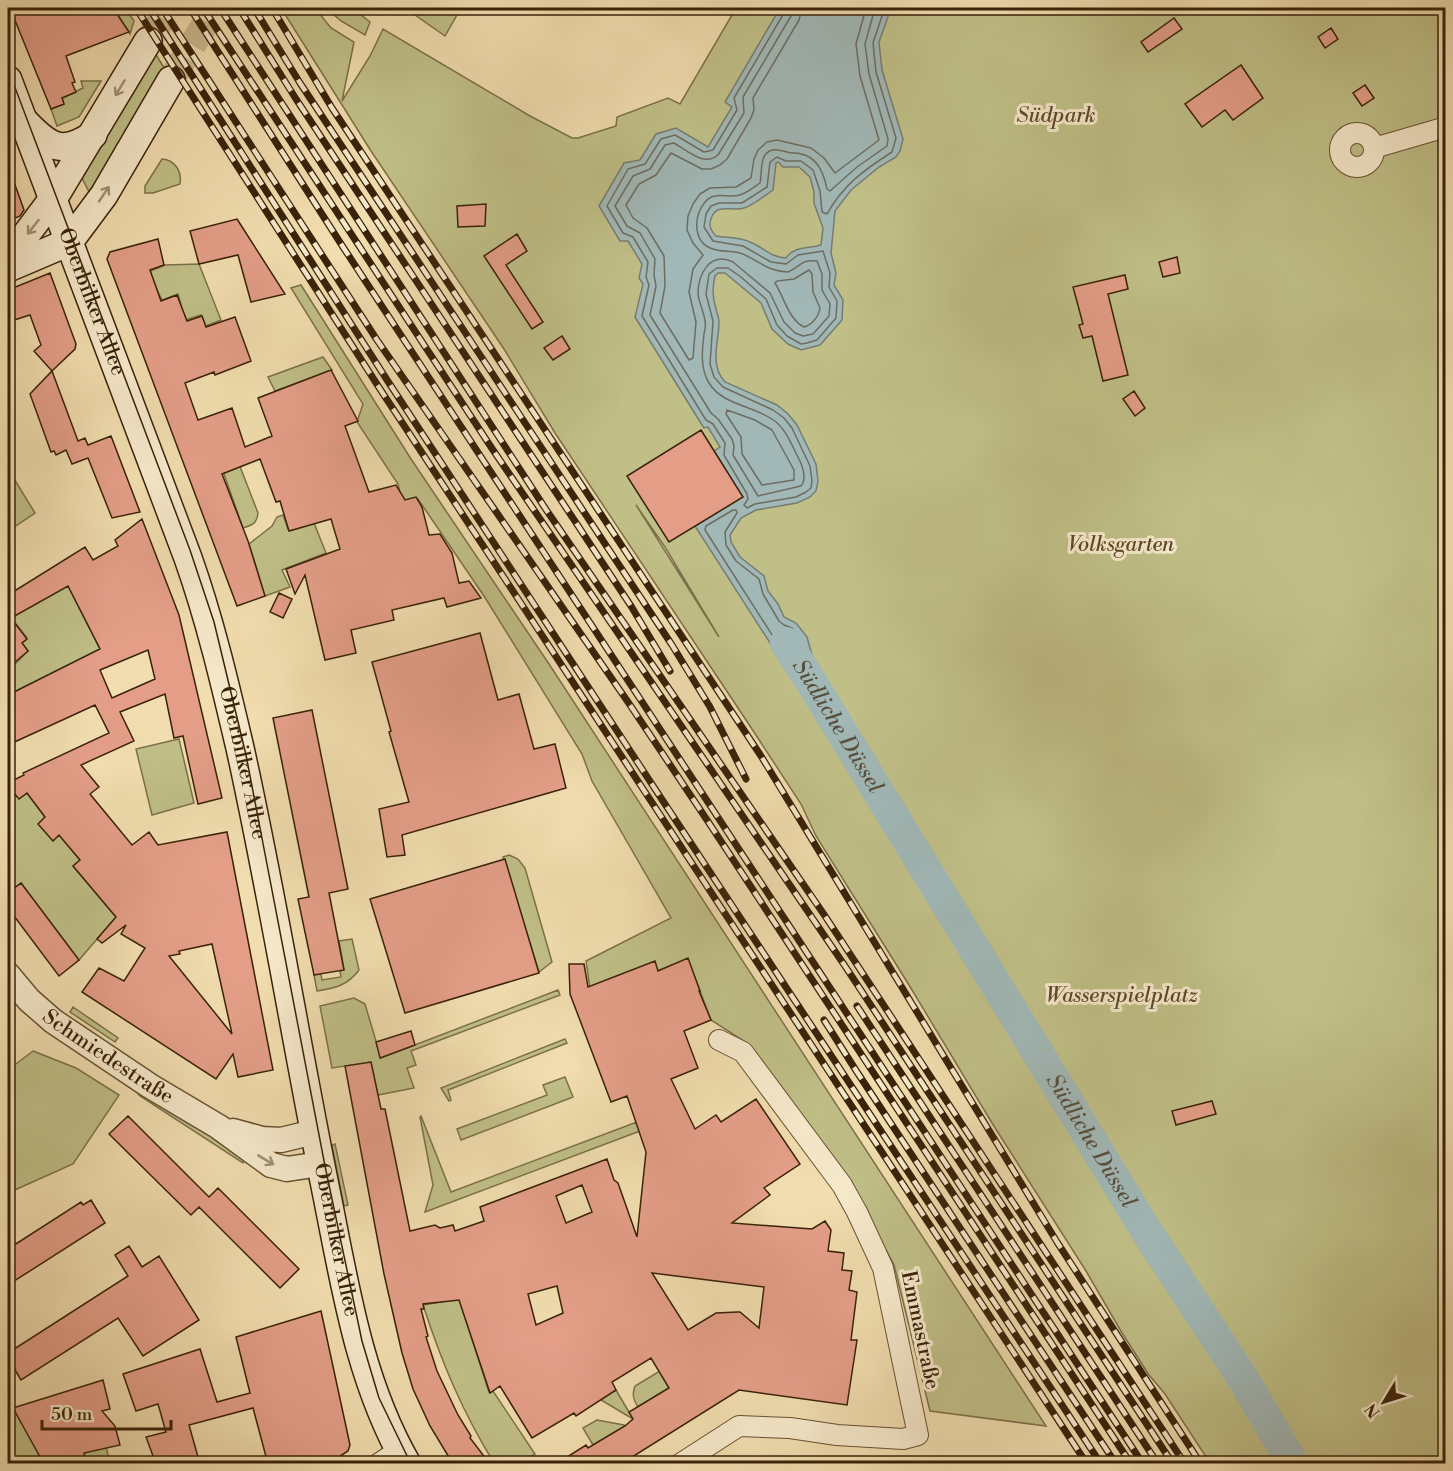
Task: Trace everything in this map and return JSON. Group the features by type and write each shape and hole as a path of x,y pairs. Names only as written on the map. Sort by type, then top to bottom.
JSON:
{"main road":[{"path":"8,249 19,244 53,199 148,41"},
{"name":"Oberbilker Allee","path":"8,80 188,558 213,637 252,801 320,1164 361,1354 395,1459"},
{"path":"8,268 69,242 104,195 171,80"},
{"path":"22,118 35,133 57,146 71,147 93,135"}],"street":[{"path":"1374,148 1446,127"},
{"path":"1354,133 1362,133 1371,140 1374,148 1373,156 1368,163 1359,167 1350,166 1343,161 1340,153 1341,143 1347,136 1354,133"},
{"name":"Schmiedestraße","path":"8,975 28,1000 53,1021 150,1086 219,1127 271,1164 287,1169 320,1164"},
{"name":"Emmastraße","path":"680,1464 739,1426 790,1428 903,1439 918,1435 882,1268 857,1212 842,1185 743,1053 719,1040"},
{"name":"Schmiedestraße","path":"219,1127 262,1139 280,1140 314,1132"}],"green space":[{"path":"113,8 125,8 134,21 130,34"},
{"name":"Volksgarten","path":"281,8 315,8 331,28 354,42 342,101 370,56 383,29 530,116 572,138 578,138 616,126 617,117 668,98 680,104 736,8 1445,8 1445,1463 1210,1463 1122,1333 1086,1271 992,1123 816,836 801,804 555,433 504,349 371,151","holes":["636,505 665,547 719,637"]},
{"path":"326,8 352,8 370,22 365,35 341,21"},
{"path":"405,8 461,8 445,36"},
{"path":"152,48 166,71 92,198 79,172"},
{"path":"81,81 101,81 79,117 57,126 51,109 64,104 62,98 83,88"},
{"path":"162,159 177,167 180,184 153,193 145,193 145,186"},
{"path":"199,264 221,320 206,326 201,315 164,327 181,305 178,294 162,300 157,290 154,290 148,272 165,265"},
{"path":"301,285 411,459 549,664 1046,1426 930,1411 894,1265 849,1181 750,1045 711,1020 688,959 591,996 586,961 671,918 592,781 582,754 484,596 418,499 402,500 398,484 357,422 363,404 291,288"},
{"path":"323,357 332,370 275,391 268,377"},
{"path":"234,451 258,513 254,523 243,528 218,457"},
{"path":"8,469 35,513 8,531"},
{"path":"283,515 288,529 314,523 326,553 282,570 290,587 265,596 249,544 272,526 277,517"},
{"path":"68,586 100,649 8,695 8,661 11,658 15,664 28,651 22,643 27,638 16,624 11,627 8,622 8,604"},
{"path":"179,739 194,803 152,815 136,749"},
{"path":"8,786 19,798 27,793 45,817 39,824 53,841 59,835 80,860 73,866 116,917 79,960 21,883 8,893"},
{"path":"509,855 518,859 525,868 552,962 539,972 503,857"},
{"path":"352,939 359,970 341,985 317,991 314,975 321,974 322,980 341,977 340,971 344,970 339,941"},
{"path":"558,990 560,995 411,1051 416,1065 407,1068 414,1088 378,1095 371,1062 332,1068 320,1006 354,998 365,1004 381,1058"},
{"path":"73,1007 118,1038 115,1042 70,1012"},
{"path":"565,1039 567,1043 448,1090 451,1100 449,1101 441,1088"},
{"path":"33,1051 76,1068 119,1095 73,1164 8,1193 8,1070"},
{"path":"565,1077 573,1097 461,1140 457,1129 547,1095 543,1085"},
{"path":"140,1091 246,1158 243,1163 140,1096 138,1094"},
{"path":"421,1116 451,1192 637,1122 640,1131 425,1212 433,1185"},
{"path":"335,1144 348,1205 344,1206 332,1145"},
{"path":"459,1299 489,1392 493,1391 535,1454 520,1463 494,1463 462,1405 423,1305"},
{"path":"673,1363 707,1364 638,1407 634,1396 635,1386"},
{"path":"616,1390 633,1419 601,1400"},
{"path":"8,1397 44,1463 8,1463"},
{"path":"597,1420 625,1426 593,1445 583,1428"},
{"path":"106,1447 110,1463 86,1463 84,1453"}],"water":[{"path":"780,8 887,8 890,11 879,42 882,70 903,139 896,157 879,167 851,190 835,211 831,253 836,273 834,285 843,300 842,320 820,345 801,350 788,344 772,329 761,303 725,273 718,273 715,276 713,285 719,322 716,361 720,375 725,382 777,405 788,414 797,425 816,464 818,481 816,491 810,497 797,503 756,510 741,518 730,535 731,542 740,557 764,576 768,591 784,617 796,623 807,637 817,673 797,685 695,526 742,497 714,451 720,447 708,427 704,428 702,425 635,317 643,284 639,278 642,264 628,241 620,241 599,206 624,163 640,160 656,134 676,128 708,147 732,107 725,102","holes":["778,162 783,167 799,167 810,177 814,203 823,228 821,245 793,251 786,258 776,256 746,240 716,236 710,226 713,214 720,209 744,208 759,200 773,190 776,163"]}],"building":[{"path":"10,8 113,8 129,32 66,56 76,92 62,98 64,104 51,109"},
{"path":"1174,18 1182,29 1148,52 1141,42"},
{"path":"1331,28 1338,39 1325,48 1318,37"},
{"path":"1241,65 1263,98 1233,120 1225,110 1202,127 1185,104"},
{"path":"1365,85 1374,98 1362,106 1353,93"},
{"path":"8,168 24,210 20,216 8,221"},
{"path":"486,204 485,226 458,227 457,206"},
{"path":"237,219 285,294 251,302 238,255 199,264 190,231"},
{"path":"517,234 527,251 506,265 543,322 532,329 484,256"},
{"path":"158,239 164,265 150,270 161,301 177,295 187,321 202,316 206,327 235,317 251,361 215,375 214,372 185,383 198,420 232,408 245,447 272,436 258,398 331,370 358,421 345,426 369,492 396,485 405,500 416,497 422,507 429,535 440,534 452,553 459,583 469,581 481,598 447,607 444,598 392,610 394,620 351,630 356,653 325,660 305,575 295,594 286,569 340,549 331,519 289,531 280,501 276,502 260,459 222,474 248,541 265,596 237,606 107,259 110,252"},
{"path":"1177,257 1180,273 1163,277 1159,262"},
{"path":"50,273 76,344 75,349 52,371 34,351 41,345 30,315 8,322 8,290"},
{"path":"1125,275 1128,289 1108,294 1128,375 1103,381 1092,336 1083,338 1079,325 1083,324 1073,287"},
{"path":"562,336 570,349 553,360 544,348"},
{"path":"52,371 78,441 85,438 88,445 111,436 140,512 112,518 88,458 72,464 66,450 56,455 54,451 51,452 30,394"},
{"path":"1134,391 1145,408 1135,416 1123,399"},
{"path":"701,430 743,497 669,542 627,476"},
{"path":"142,519 179,615 222,798 198,804 183,736 174,738 165,694 120,712 134,741 81,765 99,787 90,794 132,845 149,832 158,845 227,832 273,1070 238,1077 233,1054 216,1079 82,992 99,968 124,981 145,948 121,934 126,925 102,943 97,939 116,917 73,866 80,860 59,835 53,841 38,824 45,817 27,793 19,799 8,786 8,783 24,775 23,773 109,733 95,705 8,745 8,695 100,649 68,586 11,618 27,639 22,643 28,651 14,663 8,654 8,595 85,547 93,560 118,546 115,540","holes":["148,650 155,679 112,698 100,670","212,944 232,1034 169,956 180,954 179,951"]},
{"path":"279,593 292,599 283,618 270,612"},
{"path":"480,633 498,700 519,694 534,749 555,744 566,788 402,835 405,855 387,857 379,809 409,802 372,662"},
{"path":"312,710 348,889 329,893 344,970 314,975 298,899 309,897 273,718"},
{"path":"505,859 539,973 405,1013 370,899"},
{"path":"21,883 79,960 59,976 8,908 8,893"},
{"path":"688,958 711,1020 684,1031 698,1068 671,1079 695,1129 716,1115 721,1122 756,1099 800,1164 764,1188 770,1195 732,1223 812,1229 825,1221 831,1230 828,1251 844,1253 842,1270 852,1271 849,1290 857,1292 851,1340 857,1340 847,1405 739,1390 621,1464 556,1464 586,1445 588,1448 625,1426 633,1419 629,1412 669,1388 651,1358 612,1382 616,1390 576,1416 574,1413 532,1438 500,1386 490,1393 459,1300 423,1304 424,1309 421,1309 428,1336 426,1337 437,1371 470,1438 490,1464 453,1464 430,1426 413,1389 402,1353 384,1274 345,1066 371,1062 381,1109 385,1109 410,1231 435,1225 440,1228 453,1225 455,1231 484,1221 480,1207 607,1159 637,1237 646,1152 627,1096 611,1102 570,994 569,964 584,964 588,987 655,961 658,971","holes":["582,1185 592,1212 566,1223 556,1196","652,1273 764,1287 759,1328 737,1312 716,1313 688,1330","557,1286 563,1313 536,1325 528,1294"]},
{"path":"411,1031 415,1045 380,1058 376,1042"},
{"path":"1212,1101 1216,1114 1176,1125 1172,1111"},
{"path":"128,1116 209,1197 218,1188 299,1269 280,1288 199,1207 191,1215 109,1134"},
{"path":"91,1200 105,1223 8,1285 8,1249 81,1202 83,1205"},
{"path":"129,1246 142,1267 159,1256 199,1320 143,1356 118,1318 21,1380 8,1358 8,1353 128,1276 115,1255"},
{"path":"321,1311 350,1445 348,1451 328,1464 268,1464 253,1408 189,1425 200,1464 156,1464 146,1437 166,1432 158,1404 136,1411 123,1374 200,1349 217,1402 250,1393 236,1337"},
{"path":"103,1380 110,1409 102,1411 115,1426 120,1445 84,1453 86,1464 58,1464 57,1460 44,1464 13,1408"}],"waterway":[{"name":"Südliche Düssel","path":"786,643 1149,1235 1242,1377 1293,1464"}],"tunnel":[{"path":"148,41 169,8"},
{"path":"171,80 215,8"}],"tram line":[{"path":"8,69 190,550 214,622 246,755 325,1166 362,1341 379,1398 411,1464"}],"railway":[{"path":"136,8 380,389 1087,1464"},
{"path":"149,8 389,383 1101,1464"},
{"path":"162,8 377,340 628,702 1131,1464"},
{"path":"190,8 343,247 1143,1464"},
{"path":"203,8 493,450 845,966 1173,1464"},
{"path":"220,8 545,508 825,916 1185,1464"},
{"path":"239,8 296,99 631,606 670,671"},
{"path":"254,8 300,83 672,645 710,707 746,779"},
{"path":"272,8 332,108 761,756 1057,1242 1201,1464"},
{"path":"857,1006 1158,1464"},
{"path":"824,1020 1116,1464"}],"park label":[{"name":"Südpark","path":"1056,116"},
{"name":"Wasserspielplatz","path":"1122,996"}]}
